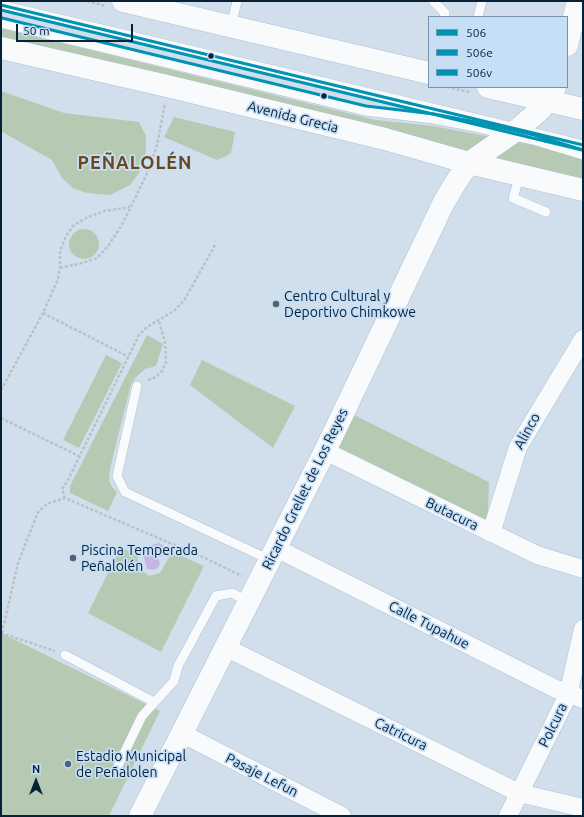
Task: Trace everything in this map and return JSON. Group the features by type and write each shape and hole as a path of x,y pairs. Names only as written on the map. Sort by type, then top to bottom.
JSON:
{"main road":[{"path":"123,1 165,6 231,27 428,73"},
{"path":"568,41 578,1"},
{"name":"Avenida Grecia","path":"1,48 167,86 364,134 469,163 583,190"},
{"path":"497,88 551,94 583,109"},
{"path":"469,163 513,132 541,109 551,94"},
{"name":"Ricardo Grellet de Los Reyes","path":"140,816 225,646 242,598 273,554 325,451 444,202 469,163"}],"street":[{"name":"Alinco","path":"491,533 518,447 583,339"},
{"name":"Butacura","path":"325,451 537,555 583,569"},
{"name":"Calle Tupahue","path":"273,554 575,697"},
{"name":"Polcura","path":"508,816 575,697 583,629"},
{"name":"Catricura","path":"225,646 520,793 583,808"},
{"name":"Pasaje Lefun","path":"181,733 342,816"}],"lane":[{"path":"231,27 238,1"},
{"path":"433,1 445,13 444,16"},
{"path":"478,16 482,1"},
{"path":"1,5 513,132 532,140 583,155"},
{"path":"1,23 366,111 433,119 583,145"},
{"path":"520,175 513,198 546,212"},
{"path":"137,386 117,476 125,492 273,554"},
{"path":"115,772 142,716 174,681 178,666 216,596 232,593 242,598"},
{"path":"65,655 154,702"}],"path":[{"path":"60,268 97,258 108,246 122,225 149,169 157,146 163,120 167,86"},
{"path":"1,390 43,313 58,279 60,268 60,251 66,236 74,225 88,217 104,211 130,207"},
{"path":"65,498 62,489 139,335 148,327 174,311 185,299 215,245"},
{"path":"43,313 128,356"},
{"path":"137,386 156,377 162,371 166,363 165,342 159,321"},
{"path":"1,418 79,456"},
{"path":"65,655 1,633 18,563 38,512 47,504 65,498 207,559 245,578 242,598"}],"green space":[{"path":"1,28 376,120 433,126 534,145 583,160 583,180 1,40"},
{"path":"1,91 64,113 139,122 146,136 146,150 144,163 139,173 130,185 110,195 87,193 73,188 62,178 52,160 1,130"},
{"path":"174,117 235,132 231,153 217,160 164,137"},
{"path":"84,229 95,233 99,244 95,255 84,259 73,255 69,244 73,233"},
{"path":"147,335 163,344 156,366 145,369 131,384 110,469 109,481 117,492 108,511 70,493 70,486"},
{"path":"106,355 122,363 79,448 63,440"},
{"path":"202,360 295,406 273,448 190,385"},
{"path":"352,414 489,482 487,519 484,521 336,447"},
{"path":"121,547 137,556 141,570 149,576 160,573 172,552 204,566 161,652 88,613"},
{"name":"Estadio Municipal de Peñalolen","path":"1,633 160,711 109,816 1,816"}],"shaded area":[{"path":"159,543 164,546 164,554 158,557 160,564 158,568 153,570 147,569 144,558 146,551 152,545"}],"transit line":[{"name":"506","path":"1,5 583,145"},
{"name":"506e","path":"1,10 582,150"},
{"name":"506v","path":"2,18 366,106 434,114 476,122 534,135 583,150"}],"place":[{"name":"Centro Cultural y Deportivo Chimkowe","path":"276,304"},
{"name":"Piscina Temperada Peñalolén","path":"73,558"},
{"name":"Estadio Municipal de Peñalolen","path":"68,764"}],"district":[{"name":"PEÑALOLÉN","path":"135,163"}]}
